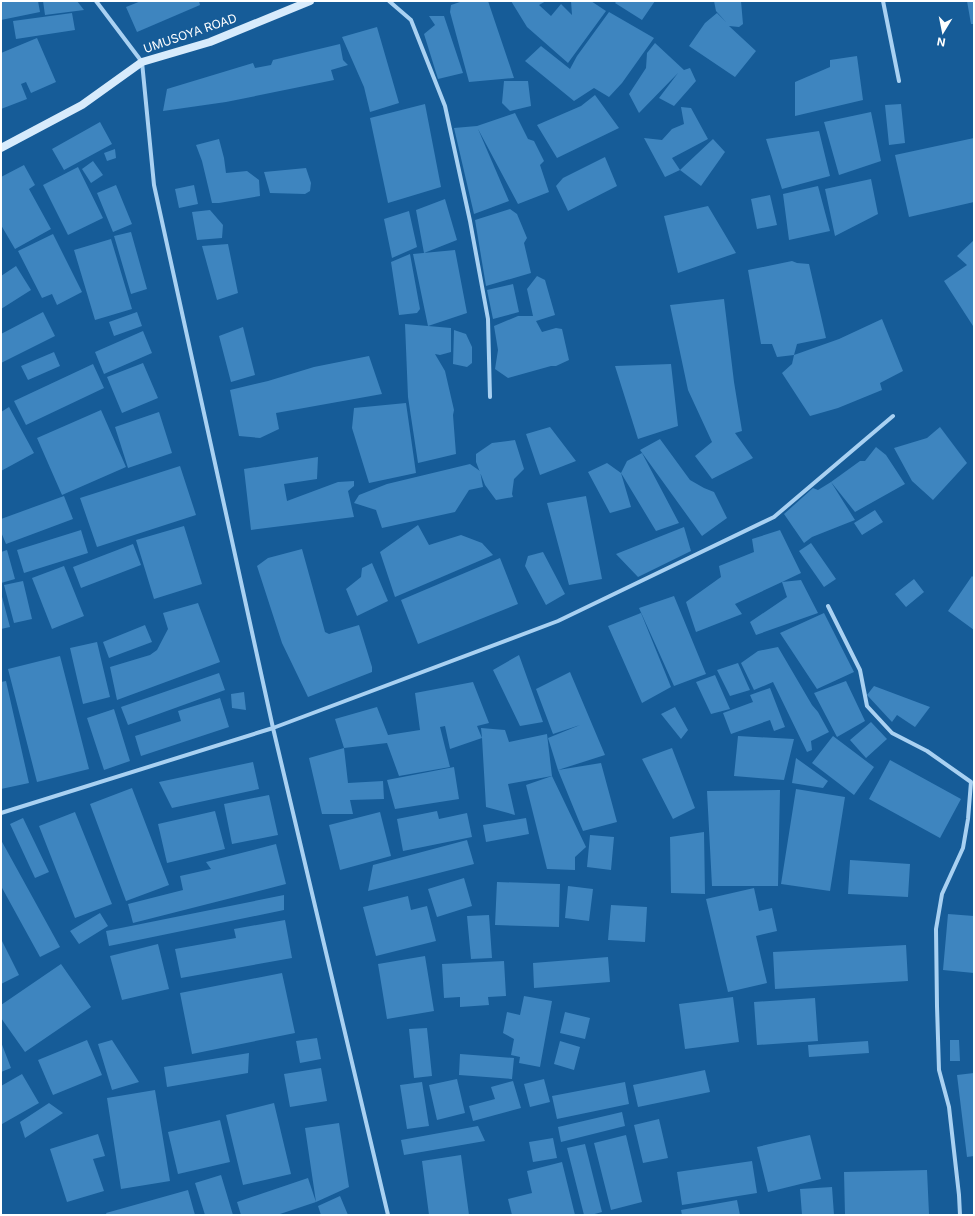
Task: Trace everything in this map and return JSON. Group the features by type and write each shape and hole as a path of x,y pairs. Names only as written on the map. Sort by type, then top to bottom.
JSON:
{"main road":[{"name":"UMUSOYA ROAD","path":"1,148 82,105 142,62 210,42 310,1"}],"street":[{"path":"96,1 142,62 154,185 273,728 388,1215"},
{"path":"389,1 411,20 445,106 470,221 488,319 490,397"},
{"path":"883,1 900,81"},
{"path":"1,813 273,728 558,622 774,517 892,416"},
{"path":"828,606 860,670 867,706 892,733 927,751 971,782 968,819 963,848 942,894 936,930 939,1070 949,1107 960,1215"}],"building":[{"path":"1,1 38,1 40,12 1,20"},
{"path":"43,1 77,1 84,10 45,15"},
{"path":"141,1 199,1 200,5 137,32 126,7"},
{"path":"463,1 488,1 514,78 469,82 450,12 451,5"},
{"path":"511,1 546,1 539,5 551,16 561,4 572,15 571,1 591,1 606,11 568,63 527,27"},
{"path":"617,1 655,1 642,20 615,3"},
{"path":"714,1 741,1 743,24 739,27 729,26 756,51 735,77 689,46 705,23 717,13 726,22 716,11"},
{"path":"967,1 974,1 974,24 971,24"},
{"path":"609,12 654,38 622,83 609,97 594,88 574,101 525,61 541,46 570,69 577,56"},
{"path":"72,13 75,30 16,39 13,21"},
{"path":"429,16 444,16 463,73 438,79 424,34 435,25"},
{"path":"377,27 399,103 370,112 364,87 342,37"},
{"path":"37,38 56,82 31,93 26,82 21,84 27,99 1,109 1,53"},
{"path":"655,43 684,70 690,68 696,81 674,106 659,98 678,73 639,113 629,94 646,68 647,53"},
{"path":"340,44 343,60 348,65 331,70 334,80 226,102 163,111 167,89 253,63 255,68 271,65 273,60"},
{"path":"857,56 863,100 795,116 795,82 830,67 830,60"},
{"path":"504,81 528,81 531,106 510,111 502,103"},
{"path":"595,95 619,128 557,158 537,125 581,106"},
{"path":"425,104 441,187 388,203 370,118"},
{"path":"901,104 905,143 889,145 885,105"},
{"path":"681,107 691,108 708,139 672,158 680,170 665,177 644,138 662,140 672,129 684,124"},
{"path":"871,112 881,161 839,175 824,122"},
{"path":"515,113 528,139 534,141 544,161 540,165 549,192 518,204 478,129 509,201 474,214 454,128 477,126"},
{"path":"100,122 112,144 64,170 52,149"},
{"path":"819,131 830,176 782,189 766,139"},
{"path":"974,138 974,202 909,217 895,155"},
{"path":"219,139 226,173 247,171 259,180 260,196 212,203 202,161 196,145"},
{"path":"713,139 725,152 701,186 680,170"},
{"path":"115,149 116,158 107,161 104,153"},
{"path":"605,157 617,186 568,211 556,186 563,178"},
{"path":"93,161 103,175 91,183 82,169"},
{"path":"24,165 35,185 29,189 51,229 15,249 1,225 1,177"},
{"path":"78,167 103,218 68,235 43,185"},
{"path":"306,168 311,183 310,191 305,194 270,193 264,172"},
{"path":"871,179 878,214 835,236 825,189"},
{"path":"116,185 132,224 113,232 97,193"},
{"path":"194,185 198,204 179,208 175,189"},
{"path":"818,186 830,231 789,240 783,194"},
{"path":"770,195 777,225 757,229 751,199"},
{"path":"445,199 457,240 424,253 416,210"},
{"path":"708,206 736,253 678,273 664,216"},
{"path":"510,209 517,214 527,238 524,243 531,273 486,286 475,220"},
{"path":"210,210 223,225 222,238 197,240 192,212"},
{"path":"409,211 417,247 392,258 384,219"},
{"path":"131,232 147,289 131,294 114,236"},
{"path":"53,234 82,292 57,305 52,294 42,298 18,251"},
{"path":"111,239 132,309 95,320 74,250"},
{"path":"974,240 973,326 944,281 967,265 957,256"},
{"path":"228,244 238,293 217,300 202,246"},
{"path":"455,250 467,313 428,326 413,254"},
{"path":"410,254 420,309 417,313 399,315 391,262"},
{"path":"792,261 809,264 826,338 797,344 794,355 777,357 772,344 761,344 748,270"},
{"path":"16,266 31,290 1,309 1,276"},
{"path":"537,276 545,280 555,315 536,321 542,332 556,328 562,329 569,360 556,366 551,366 508,378 495,369 498,350 494,326 518,316 533,316 527,289"},
{"path":"513,284 519,312 493,319 487,290"},
{"path":"724,299 734,382 742,431 735,433 753,458 712,479 695,456 712,442 688,390 670,305"},
{"path":"43,312 55,336 1,363 1,334"},
{"path":"137,312 142,326 114,336 109,322"},
{"path":"882,319 903,371 880,383 882,390 838,408 810,416 782,373 792,364 794,355 839,339"},
{"path":"405,324 451,328 451,352 440,355 435,354 445,371 454,410 453,415 456,454 418,463 408,397"},
{"path":"243,327 255,375 231,382 219,336"},
{"path":"454,330 466,334 472,347 472,363 467,367 453,364"},
{"path":"143,331 152,353 104,374 95,352"},
{"path":"54,352 60,366 28,380 21,366"},
{"path":"369,356 382,394 276,413 279,429 260,438 239,436 230,390 268,381 314,367"},
{"path":"143,363 158,398 122,413 107,377"},
{"path":"93,364 104,388 26,425 14,401"},
{"path":"671,364 678,426 638,439 615,366"},
{"path":"406,403 416,473 369,483 352,428 354,408"},
{"path":"9,407 34,453 1,471 1,412"},
{"path":"101,410 126,467 62,495 37,438"},
{"path":"159,412 172,453 128,468 115,427"},
{"path":"550,427 576,461 540,475 526,434"},
{"path":"940,427 967,463 933,500 912,481 894,448 927,438"},
{"path":"660,439 690,480 714,492 727,518 702,536 640,450"},
{"path":"515,440 524,469 514,479 513,497 496,500 485,485 476,462 476,454 492,443"},
{"path":"876,447 886,455 905,484 855,512 831,482 860,461 865,461"},
{"path":"642,453 679,523 656,531 621,473 627,461"},
{"path":"318,457 317,479 284,484 287,501 338,482 354,481 354,486 348,491 354,517 251,530 244,469"},
{"path":"607,463 621,473 631,507 610,513 588,472"},
{"path":"470,464 480,471 483,487 469,490 455,512 382,528 376,510 354,503 359,495 387,484"},
{"path":"180,466 196,515 97,547 80,498"},
{"path":"831,482 855,520 812,537 804,543 784,514 813,488 818,490"},
{"path":"64,496 73,519 6,544 1,532 1,519"},
{"path":"586,496 602,579 569,585 547,503"},
{"path":"875,510 883,522 862,535 854,523"},
{"path":"418,525 429,545 461,535 482,543 493,555 395,597 380,552"},
{"path":"184,526 202,584 154,599 136,540"},
{"path":"684,527 691,551 638,577 616,554"},
{"path":"81,530 88,553 24,573 17,550"},
{"path":"780,530 801,573 735,604 742,614 696,632 686,602 721,577 719,566 754,552 752,539"},
{"path":"811,543 836,579 824,587 799,551"},
{"path":"133,544 141,565 81,588 73,567"},
{"path":"302,549 325,632 329,634 359,625 372,667 372,672 308,697 282,643 257,566 268,558"},
{"path":"7,550 15,579 1,583 1,552"},
{"path":"543,552 565,594 546,605 525,566 528,556"},
{"path":"500,558 518,604 418,644 401,600"},
{"path":"372,563 388,601 357,616 346,589 361,577 362,568"},
{"path":"64,566 84,616 52,629 32,578"},
{"path":"972,576 974,578 974,630 948,611"},
{"path":"914,579 924,592 906,607 895,594"},
{"path":"801,580 818,613 756,635 750,622 787,597 782,582"},
{"path":"23,581 32,619 14,623 4,585"},
{"path":"1,593 10,627 1,629"},
{"path":"674,596 706,674 674,686 639,608"},
{"path":"198,603 220,662 117,700 110,667 150,655 157,650 168,629 163,613"},
{"path":"641,613 671,687 642,703 608,626"},
{"path":"824,613 854,672 817,689 780,633"},
{"path":"145,625 152,642 109,658 103,642"},
{"path":"97,642 110,697 83,704 70,648"},
{"path":"778,647 829,732 811,741 812,750 807,752 773,682 754,690 741,663 758,651"},
{"path":"519,655 543,722 520,726 493,670"},
{"path":"60,656 89,769 37,782 8,669"},
{"path":"738,663 750,690 730,696 717,670"},
{"path":"570,672 605,755 558,770 548,738 580,725 553,734 536,689"},
{"path":"219,673 225,690 128,725 121,707"},
{"path":"715,675 730,709 711,714 696,682"},
{"path":"6,681 29,783 1,789 1,682"},
{"path":"846,681 865,721 837,737 814,693"},
{"path":"473,682 489,723 477,726 482,738 450,749 445,726 440,727 450,767 399,776 387,743 344,748 335,719 377,707 388,735 420,730 415,693"},
{"path":"874,686 930,707 915,727 897,715 892,722 867,695"},
{"path":"770,688 785,727 774,731 770,720 731,734 723,713 753,702 750,695"},
{"path":"244,692 246,710 232,708 231,694"},
{"path":"220,698 229,727 141,756 135,736 181,721 178,711"},
{"path":"675,707 688,730 681,739 661,714"},
{"path":"114,709 130,761 104,770 87,718"},
{"path":"871,722 887,739 866,758 850,740"},
{"path":"481,728 505,730 509,742 547,734 552,776 508,784 515,815 486,807"},
{"path":"738,736 794,739 784,780 734,776"},
{"path":"833,736 874,767 854,795 812,763"},
{"path":"344,748 348,783 383,781 384,799 350,800 353,814 322,814 309,758"},
{"path":"672,748 695,808 673,819 642,759"},
{"path":"796,758 828,781 823,788 792,783"},
{"path":"890,760 961,799 940,838 869,799"},
{"path":"253,762 259,789 172,808 159,782"},
{"path":"601,763 617,822 583,831 558,770"},
{"path":"454,767 459,799 395,809 387,780"},
{"path":"552,776 586,847 575,857 575,870 547,869 526,785"},
{"path":"132,788 169,885 126,901 90,804"},
{"path":"796,789 845,797 830,891 781,884"},
{"path":"780,790 778,886 712,886 707,791"},
{"path":"269,795 278,835 232,844 224,804"},
{"path":"215,811 225,849 167,863 158,824"},
{"path":"437,811 439,819 467,813 472,837 403,851 397,819"},
{"path":"75,812 112,904 75,918 39,826"},
{"path":"380,812 391,856 340,870 329,825"},
{"path":"23,818 49,872 35,878 10,824"},
{"path":"526,818 529,834 486,842 483,825"},
{"path":"704,832 705,894 671,893 670,837"},
{"path":"590,835 614,837 611,870 587,867"},
{"path":"1,840 60,947 40,957 1,886"},
{"path":"467,840 474,864 368,891 373,865"},
{"path":"276,844 286,884 133,923 128,904 183,890 180,876 211,869 206,862"},
{"path":"850,860 910,864 908,897 848,894"},
{"path":"464,878 472,906 437,917 428,889"},
{"path":"497,882 560,884 559,927 495,925"},
{"path":"568,886 593,889 589,921 565,918"},
{"path":"754,888 759,911 772,908 777,931 756,936 767,983 728,992 706,899"},
{"path":"284,895 284,910 109,946 106,931"},
{"path":"408,896 411,910 427,906 436,941 376,956 363,907"},
{"path":"611,905 647,907 645,942 608,940"},
{"path":"100,913 108,926 79,944 70,931"},
{"path":"948,914 974,916 974,973 943,970"},
{"path":"489,915 492,958 471,959 467,916"},
{"path":"285,920 292,958 181,978 175,949 236,938 234,929"},
{"path":"1,939 19,975 1,984"},
{"path":"158,944 169,989 122,1000 110,956"},
{"path":"906,945 908,981 775,989 773,952"},
{"path":"425,956 434,1011 387,1019 378,964"},
{"path":"608,957 610,982 534,988 533,963"},
{"path":"504,961 506,996 488,997 489,1005 460,1007 460,997 444,998 442,964"},
{"path":"61,964 91,1007 25,1052 1,1018 1,1005"},
{"path":"282,973 295,1033 192,1054 180,993"},
{"path":"524,996 552,1001 540,1067 519,1063 520,1057 511,1055 514,1039 503,1033 507,1012 520,1015"},
{"path":"733,997 739,1042 685,1049 679,1004"},
{"path":"815,998 818,1041 757,1045 754,1002"},
{"path":"565,1012 590,1018 585,1039 560,1033"},
{"path":"427,1028 432,1076 414,1078 409,1029"},
{"path":"317,1038 321,1059 300,1063 296,1041"},
{"path":"87,1040 102,1075 53,1095 38,1060"},
{"path":"112,1040 139,1082 112,1090 98,1044"},
{"path":"950,1040 959,1040 960,1061 950,1061"},
{"path":"560,1041 580,1047 574,1070 554,1064"},
{"path":"868,1041 869,1053 809,1057 808,1045"},
{"path":"1,1042 11,1068 1,1072"},
{"path":"249,1053 248,1073 167,1087 164,1067"},
{"path":"460,1054 514,1058 512,1079 459,1075"},
{"path":"321,1068 327,1101 290,1107 284,1074"},
{"path":"705,1070 710,1092 638,1107 633,1085"},
{"path":"974,1073 974,1156 967,1157 957,1075"},
{"path":"22,1074 39,1103 2,1124 1,1086"},
{"path":"457,1079 465,1113 437,1120 429,1085"},
{"path":"544,1079 550,1102 530,1107 524,1084"},
{"path":"513,1081 521,1108 473,1121 469,1106 495,1099 491,1087"},
{"path":"422,1082 429,1126 407,1129 400,1085"},
{"path":"625,1082 629,1104 557,1119 552,1096"},
{"path":"155,1090 170,1181 121,1189 107,1098"},
{"path":"49,1103 63,1113 25,1138 20,1122"},
{"path":"274,1103 291,1174 243,1185 226,1115"},
{"path":"622,1112 625,1126 561,1142 558,1127"},
{"path":"659,1119 668,1158 643,1163 634,1125"},
{"path":"220,1120 230,1162 178,1174 168,1132"},
{"path":"339,1123 349,1187 316,1202 305,1128"},
{"path":"478,1126 485,1141 404,1155 401,1140"},
{"path":"98,1134 105,1156 93,1159 104,1191 67,1202 50,1149"},
{"path":"626,1135 642,1202 611,1210 594,1143"},
{"path":"810,1135 821,1179 768,1192 757,1147"},
{"path":"553,1138 557,1158 533,1162 529,1142"},
{"path":"585,1144 602,1212 591,1215 584,1215 567,1148"},
{"path":"461,1155 469,1215 429,1215 422,1161"},
{"path":"752,1161 757,1193 682,1205 677,1172"},
{"path":"562,1162 575,1215 512,1215 508,1199 532,1193 527,1171"},
{"path":"927,1170 929,1214 845,1215 844,1172"},
{"path":"221,1175 233,1215 205,1215 195,1183"},
{"path":"308,1178 316,1202 277,1215 241,1215 237,1202"},
{"path":"832,1187 834,1215 802,1215 800,1189"},
{"path":"188,1190 195,1215 107,1215 106,1213"},
{"path":"340,1196 348,1215 321,1215 318,1206"},
{"path":"737,1200 740,1215 682,1215 681,1210"}]}
